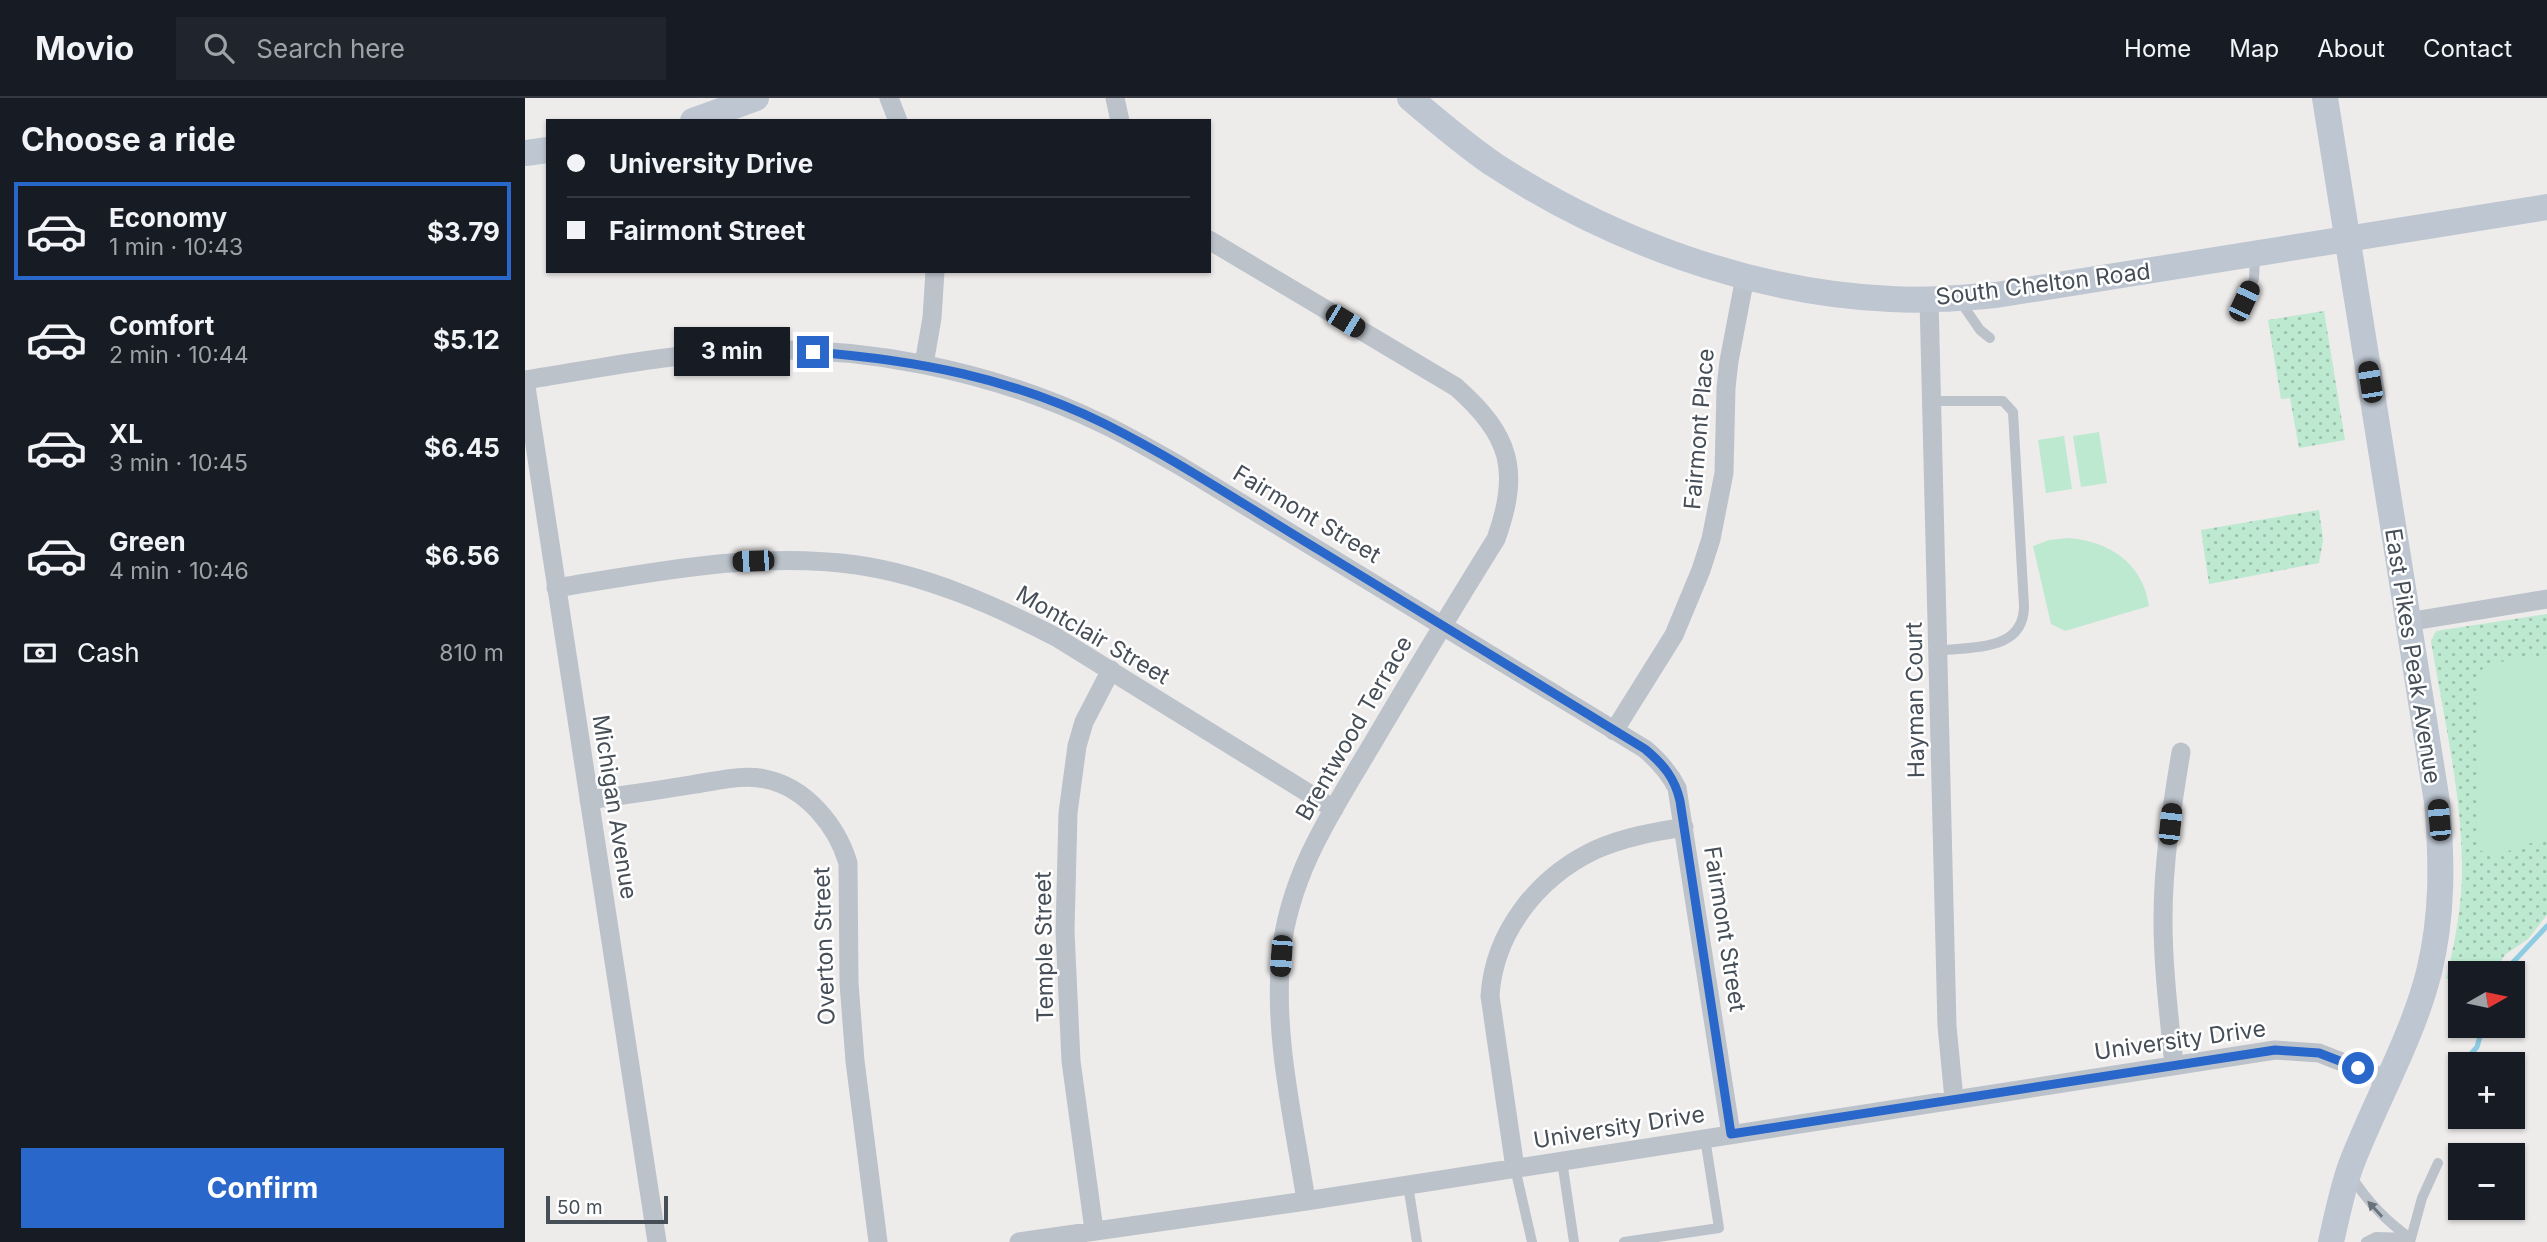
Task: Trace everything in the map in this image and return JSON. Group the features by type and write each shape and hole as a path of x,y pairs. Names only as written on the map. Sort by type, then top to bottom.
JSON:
{"main road":[{"path":"701,119 756,98"},
{"name":"South Chelton Road","path":"1410,98 1493,163 1546,195 1638,241 1773,284 1847,296 1929,299 2022,291 2547,206"},
{"name":"East Pikes Peak Avenue","path":"2325,98 2437,802 2442,868 2441,897 2429,972 2411,1028 2349,1172 2331,1242"},
{"path":"525,153 546,150"}],"street":[{"path":"888,98 897,119"},
{"path":"1115,98 1119,119"},
{"name":"Brentwood Terrace","path":"1211,241 1456,387 1490,420 1507,456 1509,496 1496,539 1333,809 1305,860 1293,894 1281,956 1279,1027 1306,1201"},
{"path":"924,364 932,318 935,273"},
{"name":"Fairmont Place","path":"1614,731 1674,635 1702,570 1711,539 1724,473 1729,361 1745,276"},
{"name":"Hayman Court","path":"1929,299 1947,1026 1954,1099"},
{"name":"Fairmont Street","path":"525,380 687,355 787,350 924,364 1020,391 1104,424 1182,467 1645,749 1670,774 1677,788 1731,1134"},
{"name":"Michigan Avenue","path":"525,380 657,1242"},
{"name":"Montclair Street","path":"556,588 734,562 857,565 933,584 1019,617 1056,636 1333,809"},
{"path":"2407,622 2547,599"},
{"name":"Temple Street","path":"1094,1230 1071,1049 1065,931 1068,813 1077,747 1084,722 1111,670"},
{"path":"2174,1065 2168,1014 2163,917 2173,799 2182,752"},
{"name":"Overton Street","path":"589,800 726,780 766,779 801,796 819,811 834,829 848,863 849,983 855,1061 879,1242"},
{"path":"1515,1168 1490,996 1491,975 1503,943 1518,914 1534,896 1574,862 1596,849 1645,833 1684,827"},
{"name":"University Drive","path":"1019,1242 1306,1201 2275,1050 2319,1053 2388,1080"}],"lane":[{"path":"2244,301 2254,279 2255,253"},
{"path":"1958,298 1980,330 1990,338"},
{"path":"1932,401 2003,401 2013,412 2024,606 2024,619 2019,630 2001,642 1938,651"},
{"path":"1624,1242 1719,1228 1705,1138"},
{"path":"1562,1161 1574,1242"},
{"path":"2410,1240 2422,1198 2438,1164"},
{"path":"1515,1168 1532,1242"},
{"path":"2349,1172 2367,1200 2410,1240"},
{"path":"1408,1185 1417,1242"},
{"path":"2366,1242 2376,1237 2410,1240"}],"green space":[{"path":"2324,311 2345,440 2299,448 2290,398 2281,399 2268,320"},
{"path":"2099,432 2107,483 2081,487 2073,436"},
{"path":"2064,436 2072,489 2046,493 2038,440"},
{"path":"2319,510 2323,540 2319,563 2209,584 2201,530"},
{"path":"2068,538 2097,544 2122,557 2140,578 2149,606 2065,631 2051,624 2033,546 2049,540"},
{"path":"2547,614 2547,915 2528,939 2506,954 2501,961 2450,961 2460,907 2461,835 2455,779 2431,641 2436,631"},
{"path":"2547,655 2547,833 2514,850 2477,850 2478,674 2487,664"}],"waterway":[{"path":"2514,961 2547,926"},
{"path":"2473,1052 2480,1038"}],"route":[{"path":"813,352 924,364 974,376 1065,407 1104,424 1182,467 1381,587 1645,749 1658,760 1670,774 1680,801 1731,1134 2275,1050 2319,1053 2358,1068"}]}
